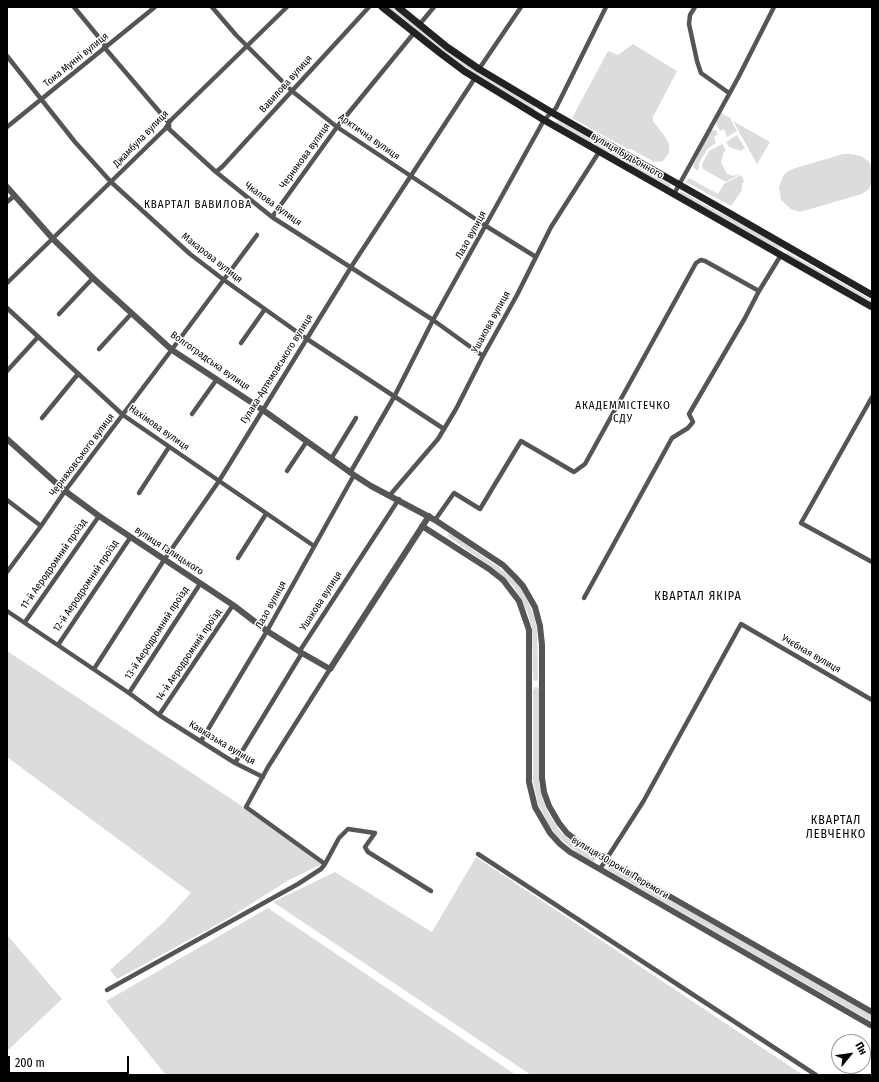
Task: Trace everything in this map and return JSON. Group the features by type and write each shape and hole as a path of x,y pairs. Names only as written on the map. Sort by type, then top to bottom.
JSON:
{"main road":[{"name":"вулиця Будьонного","path":"382,7 440,54 475,78 599,152 872,307"},
{"name":"вулиця Будьонного","path":"398,7 447,47 479,69 551,112 872,295"},
{"path":"781,255 786,246"}],"street":[{"name":"Чкалова вулиця","path":"74,7 169,123 170,129 216,172 272,217 433,320 483,356"},
{"name":"Тома Мунні вулиця","path":"7,127 155,7"},
{"name":"Арктична вулиця","path":"212,7 247,47 292,91 337,127 486,226 536,257"},
{"name":"Джамбула вулиця","path":"7,283 165,129 169,123 287,7"},
{"name":"Вавилова вулиця","path":"216,172 369,7"},
{"path":"419,25 434,7"},
{"path":"479,69 521,7"},
{"name":"Лазо вулиця","path":"200,741 267,632 394,397 433,320 544,120 556,108 606,7"},
{"path":"695,7 690,15 689,24 701,73 729,93"},
{"path":"674,194 774,7"},
{"name":"Чернякова вулиця","path":"272,217 337,127 414,33"},
{"name":"Макарова вулиця","path":"7,56 41,100 111,182 190,254 307,339 444,429"},
{"name":"Гулака-Артемовського вулиця","path":"94,669 164,560 219,481 351,267 475,78"},
{"name":"Ушакова вулиця","path":"390,495 438,440 517,295 551,227 599,152"},
{"name":"Волгоградська вулиця","path":"7,187 53,239 93,278 172,350 263,410 352,474 371,486 399,499 429,516"},
{"path":"7,202 14,196"},
{"path":"172,350 257,235"},
{"path":"584,598 672,438 688,428 693,422 689,414 746,318 759,291 781,255"},
{"path":"435,520 454,493 480,509 521,441 574,472 585,464 696,263 702,260 705,261 759,291"},
{"path":"59,314 93,278"},
{"name":"Нахімова вулиця","path":"7,308 123,415 314,546"},
{"path":"241,343 265,309"},
{"path":"98,349 132,313"},
{"path":"7,371 38,337"},
{"name":"Черняховського вулиця","path":"7,572 65,491 172,350"},
{"path":"42,418 78,374"},
{"path":"192,414 217,379"},
{"path":"872,396 801,523 872,562"},
{"path":"331,459 356,418"},
{"name":"вулиця Галицького","path":"7,439 65,491 99,516 233,605 267,632 300,653 330,669"},
{"path":"287,471 307,441"},
{"path":"139,493 169,447"},
{"name":"Ушакова вулиця","path":"236,763 300,653 399,499"},
{"path":"7,500 41,526"},
{"path":"238,558 266,514"},
{"name":"11-й Аеродромний проїзд","path":"25,622 99,516"},
{"path":"263,777 330,669 429,516"},
{"name":"вулиця 30 років Перемоги","path":"429,516 503,565 523,586 535,607 540,626 542,645 542,778 544,792 549,806 559,824 567,833 606,860 872,1012"},
{"name":"вулиця 30 років Перемоги","path":"422,526 489,569 503,580 519,601 528,630 530,684 529,782 533,803 543,822 560,844 570,852 600,870 872,1026"},
{"name":"12-й Аеродромний проїзд","path":"58,645 130,538"},
{"name":"13-й Аеродромний проїзд","path":"129,693 200,584"},
{"name":"14-й Аеродромний проїзд","path":"159,715 233,605"},
{"name":"Кавказька вулиця","path":"7,611 94,669 159,715 236,763 263,777 246,807 325,864"},
{"name":"Учєбная вулиця","path":"606,860 643,802 741,624 872,700"},
{"path":"107,990 298,884 321,869 339,838 348,829 375,833 365,847 368,852 431,891"},
{"path":"478,854 816,1075"},
{"path":"600,870 606,860"}],"shaded area":[{"path":"387,7 393,7 446,50 534,106 535,109 534,110 456,62"},
{"path":"633,44 677,71 653,117 653,121 669,144 669,153 663,161 654,162 572,118 608,51 618,55"},
{"path":"721,113 730,118 737,131 727,137 724,129 720,131 715,122"},
{"path":"557,121 671,185 669,188 556,123"},
{"path":"733,121 770,142 757,164"},
{"path":"711,130 716,130 718,134 714,137 716,143 708,148 699,163 699,169 697,170 693,165"},
{"path":"737,135 745,148 741,151 729,147 726,142"},
{"path":"722,144 726,150 721,162 727,174 733,176 740,174 726,182 703,169 702,164 709,151"},
{"path":"843,154 861,156 868,161 871,166 872,181 869,189 862,194 800,212 791,209 781,200 779,187 783,176 787,172 792,169"},
{"path":"741,175 744,181 742,184 742,190 731,206 686,182 689,178 718,194 724,184"},
{"path":"681,191 731,218 781,248 778,250 679,193"},
{"path":"787,252 872,300 872,304 785,254"},
{"path":"450,533 508,574 515,580 525,594 534,616 537,630 538,679 536,681 534,681 533,678 532,627 527,611 519,596 513,586 497,571 449,537 448,535"},
{"path":"7,651 260,818 322,864 289,880 227,919 117,979 110,970 163,923 191,893 7,757"},
{"path":"535,687 539,690 539,784 546,809 559,830 578,847 595,857 596,859 594,862 579,854 558,837 550,827 538,804 533,781 533,691"},
{"path":"476,857 803,1075 531,1075 273,902 335,872 432,932"},
{"path":"608,866 611,866 872,1015 872,1022 608,870"},
{"path":"268,908 516,1075 166,1075 106,1001"},
{"path":"7,935 62,999 7,1051"}],"district":[{"name":"КВАРТАЛ ВАВИЛОВА","path":"198,205"},
{"name":"АКАДЕММІСТЕЧКО СДУ","path":"623,412"},
{"name":"КВАРТАЛ ЯКІРА","path":"698,597"},
{"name":"КВАРТАЛ ЛЕВЧЕНКО","path":"836,828"}]}
